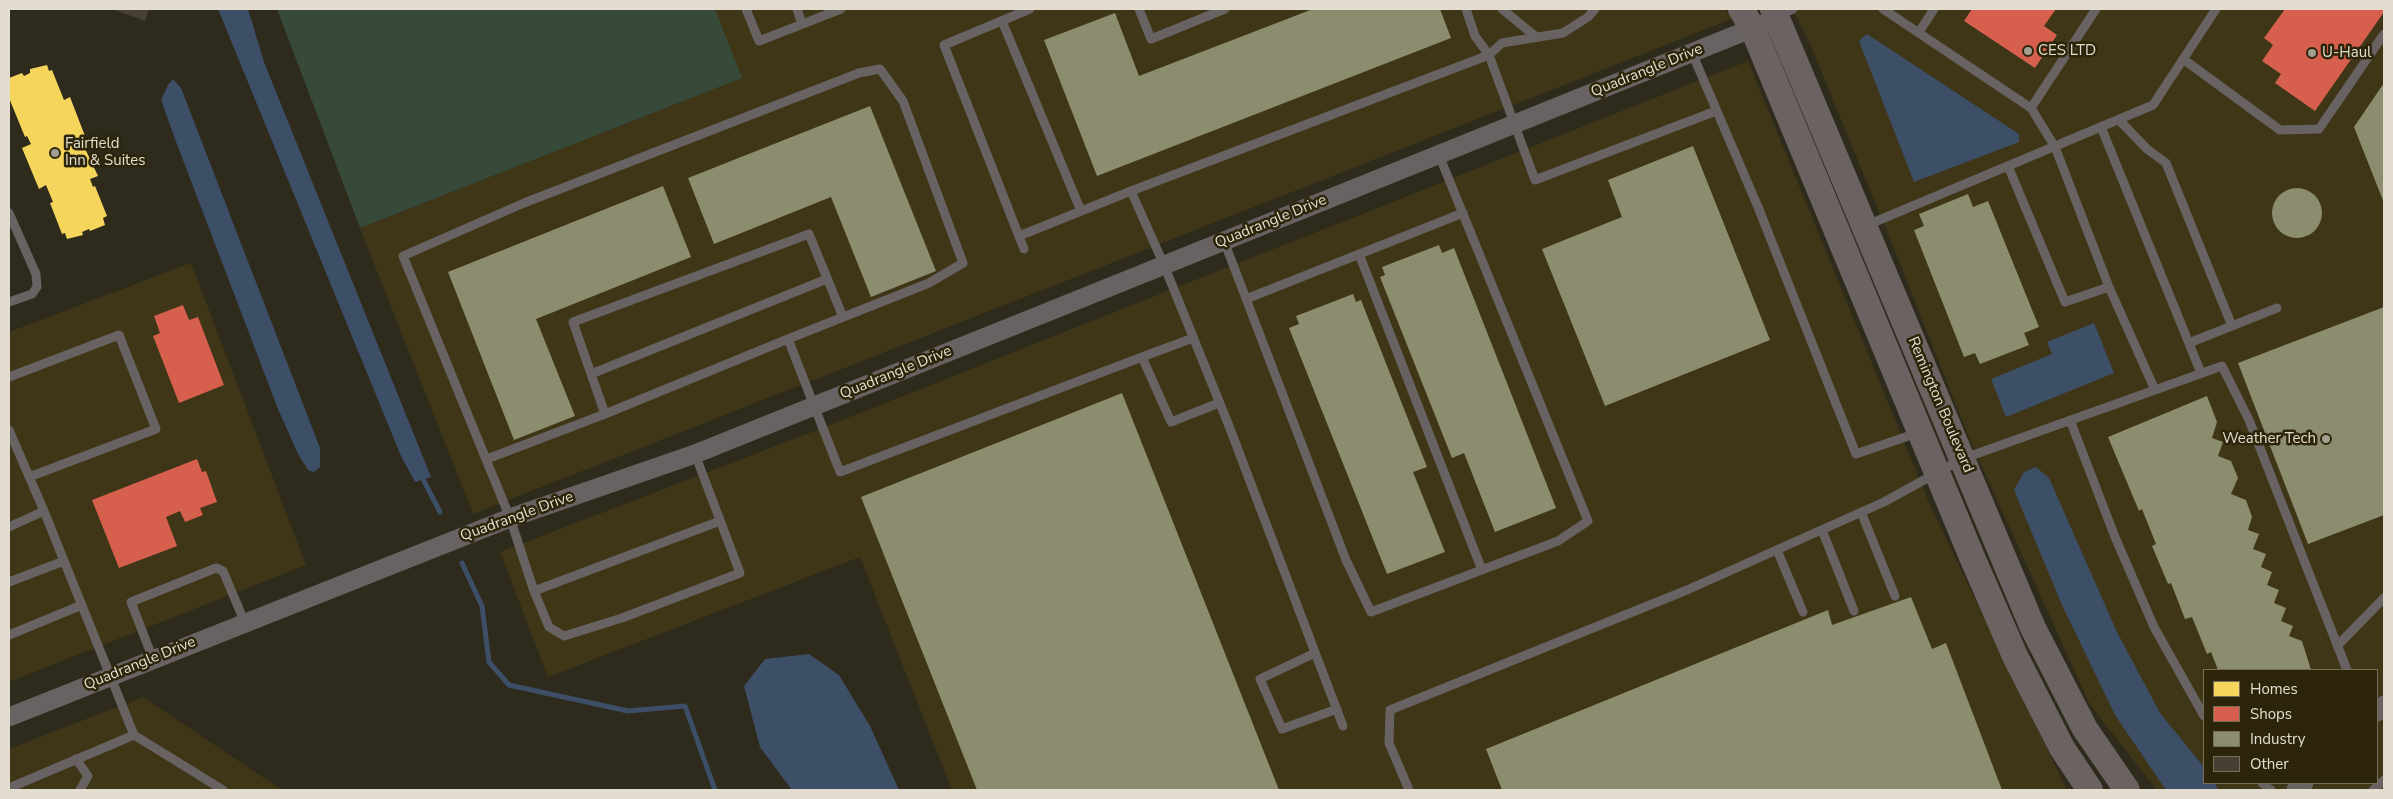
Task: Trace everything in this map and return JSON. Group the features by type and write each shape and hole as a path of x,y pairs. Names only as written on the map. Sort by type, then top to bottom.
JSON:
{"street":[{"name":"Quadrangle Drive","path":"9,717 510,518 695,454 1692,53 1747,19 1781,11"},
{"name":"Remington Boulevard","path":"1781,11 1865,226 2033,628 2085,729 2127,790"},
{"name":"Remington Boulevard","path":"1747,19 2015,656 2062,748 2084,786"}],"lane":[{"path":"746,9 759,41 842,9"},
{"path":"796,9 802,24"},
{"path":"1024,249 944,45 1030,9"},
{"path":"1139,9 1151,39 1224,9"},
{"path":"1466,9 1475,36 1489,55 1535,180 1716,110"},
{"path":"1502,9 1535,36"},
{"path":"1019,236 1131,191 1489,55 1502,44 1535,36 1562,33 1588,17 1595,9"},
{"path":"1883,9 2031,108 2055,147 2109,287 2154,390"},
{"path":"1919,32 1934,9"},
{"path":"2031,108 2096,9"},
{"path":"1865,226 2153,105 2216,9"},
{"path":"1002,21 1081,211"},
{"path":"2183,59 2280,130 2319,129 2384,34"},
{"path":"1692,53 1758,207 1856,454 1920,432"},
{"path":"487,460 606,414 929,283 963,263 903,101 880,69 859,73 524,203 403,256 510,518 534,590 549,627 564,636 622,618 740,573 695,454"},
{"path":"2119,120 2147,149 2166,163 2232,326"},
{"path":"2101,127 2201,373"},
{"path":"1224,241 1346,560 1372,612 1558,542 1588,522 1439,155"},
{"path":"2008,166 2065,302 2109,287"},
{"path":"1131,191 1164,265 1219,403 1343,726"},
{"path":"9,213 36,274 37,287 32,294 9,302"},
{"path":"1246,299 1463,213"},
{"path":"606,414 573,322 809,234 843,318"},
{"path":"1359,254 1482,570"},
{"path":"591,374 827,279"},
{"path":"2189,343 2277,308"},
{"path":"9,377 119,335 156,429 29,477"},
{"path":"788,339 840,472 1193,338"},
{"path":"1142,358 1171,422 1219,403"},
{"path":"1409,790 1389,743 1390,710 1687,590 1884,502 1962,459 2222,366 2249,420 2347,669"},
{"path":"2070,420 2116,538 2154,627 2203,714"},
{"path":"9,430 44,511 134,735 223,790"},
{"path":"9,527 44,511"},
{"path":"1861,512 1895,596"},
{"path":"534,590 720,521"},
{"path":"1822,530 1854,611"},
{"path":"1777,550 1803,612"},
{"path":"9,582 64,560"},
{"path":"153,659 131,602 216,568 223,571 245,623"},
{"path":"2338,646 2384,598"},
{"path":"9,635 82,605"},
{"path":"1315,653 1260,679 1282,729 1336,709"},
{"path":"9,788 134,735"},
{"path":"76,760 88,776 80,790"},
{"path":"2374,790 2384,780"}],"shaded area":[{"path":"715,9 1725,9 1732,19 473,514 360,228 741,78"},
{"path":"1792,9 2384,9 2384,790 2157,790 2090,705 1970,440 1807,37"},
{"path":"1748,61 1930,505 2067,790 952,790 860,557 548,677 500,552 812,432"},
{"path":"191,263 306,565 9,682 9,332"},
{"path":"143,697 282,790 9,790 9,749"}],"green space":[{"path":"277,9 715,9 742,78 360,228"}],"water":[{"path":"218,9 248,9 264,62 431,477 415,482 401,456"},
{"path":"1867,34 2019,134 2019,142 1914,182 1859,41"},
{"path":"173,79 181,88 320,448 320,467 314,472 308,470 298,454 278,409 161,100"},
{"path":"2094,323 2114,373 2006,417 1991,379 2052,354 2047,342"},
{"path":"2036,467 2049,478 2117,632 2160,713 2203,766 2203,784 2215,784 2218,790 2166,790 2115,715 2062,605 2014,490 2024,472"},
{"path":"809,654 839,675 870,726 899,790 792,790 760,747 744,686 765,659"}],"building: Homes":[{"name":"Fairfield Inn & Suites","path":"47,65 49,71 52,70 64,100 70,97 85,136 80,138 98,176 90,179 93,187 95,186 107,216 103,218 105,225 82,232 83,235 67,239 65,233 62,234 50,203 53,202 46,185 39,189 22,148 31,144 27,136 25,137 9,98 9,78 22,73 24,76 30,73 30,69"}],"building: Shops":[{"name":"CES LTD","path":"1972,9 2056,9 2044,26 2057,35 2035,68 1964,21"},
{"name":"U-Haul","path":"2285,9 2384,9 2384,12 2315,111 2275,83 2281,74 2262,61 2273,45 2264,38"},
{"path":"183,305 189,320 198,317 224,385 179,403 153,336 160,333 154,316"},
{"path":"197,459 202,472 206,471 217,502 200,508 203,515 185,522 180,511 166,517 177,546 119,568 92,500"}],"building: Industry":[{"path":"1313,9 1440,9 1451,38 1097,176 1044,40 1115,13 1139,76"},
{"path":"2384,83 2384,203 2354,127"},
{"path":"870,106 936,271 871,297 831,197 714,244 688,178"},
{"path":"1693,146 1770,340 1605,406 1542,249 1622,217 1608,180"},
{"path":"663,186 691,257 536,319 575,416 514,440 448,272"},
{"path":"2297,188 2307,190 2315,195 2320,203 2322,213 2320,223 2315,231 2307,236 2297,238 2287,236 2279,231 2274,223 2272,213 2274,203 2279,195 2287,190"},
{"path":"1968,194 1973,207 1988,201 2039,327 2024,333 2029,345 1980,364 1975,353 1964,357 1914,230 1924,226 1919,214"},
{"path":"1439,245 1442,253 1454,248 1556,508 1495,532 1464,453 1452,458 1380,277 1385,275 1382,267"},
{"path":"1353,294 1356,302 1361,300 1427,467 1413,472 1445,552 1387,574 1289,328 1299,324 1296,316"},
{"name":"Weather Tech","path":"2384,307 2384,515 2308,544 2238,363"},
{"path":"1122,393 1279,790 977,790 861,497"},
{"path":"2207,396 2217,422 2212,438 2223,442 2218,456 2231,461 2238,478 2231,494 2246,500 2252,517 2248,530 2259,534 2253,549 2266,554 2261,567 2272,572 2267,585 2279,590 2274,603 2286,608 2281,621 2293,626 2289,636 2302,641 2311,669 2218,669 2211,652 2207,654 2192,617 2185,619 2171,583 2168,584 2152,546 2156,544 2142,509 2139,511 2108,437"},
{"path":"1911,597 1932,649 1946,643 2002,790 1502,790 1486,749 1828,610 1832,625"}],"building: Other":[{"path":"112,9 149,9 145,21"}],"waterway":[{"path":"423,479 440,512"},
{"path":"462,563 482,606 489,662 509,685 628,711 685,706 715,790"}],"place":[{"name":"CES LTD","path":"2028,51"},
{"name":"U-Haul","path":"2312,53"},
{"name":"Fairfield Inn & Suites","path":"55,153"},
{"name":"Weather Tech","path":"2326,439"}]}
